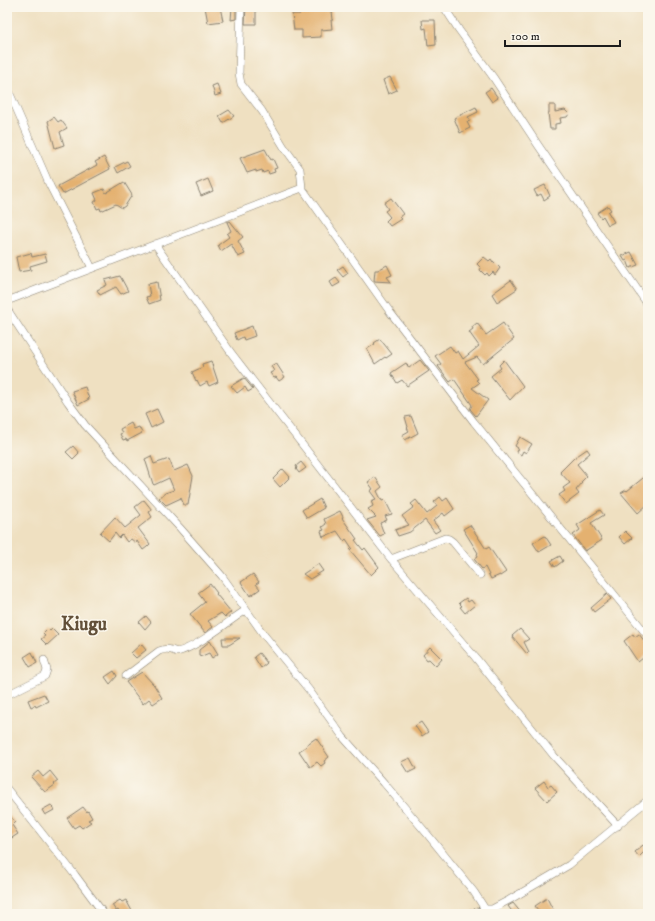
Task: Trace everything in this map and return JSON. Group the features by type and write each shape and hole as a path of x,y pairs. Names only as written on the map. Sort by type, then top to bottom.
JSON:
{"street":[{"path":"241,7 239,73 241,84 262,111 300,169 302,188 390,312 474,422 648,636"},
{"path":"444,7 494,77 538,145 648,305"},
{"path":"7,86 50,186 92,268"},
{"path":"7,301 302,188"},
{"path":"155,244 232,354 390,559 476,657 554,756 618,826"},
{"path":"7,309 64,396 85,425 222,576 264,635 309,690 343,737 428,836 474,892 487,911"},
{"path":"390,559 445,538 453,542 480,575"},
{"path":"126,676 159,651 169,648 177,652 182,651 203,639 246,610"},
{"path":"7,695 44,676 48,670 44,660"},
{"path":"7,789 75,874 104,914"},
{"path":"470,914 492,909 569,865 648,800"}],"building":[{"path":"205,7 220,7 223,21 208,23"},
{"path":"232,7 236,7 236,19 231,20"},
{"path":"246,7 256,7 256,24 245,24"},
{"path":"329,8 329,10 332,11 332,29 321,30 321,37 302,38 302,30 294,30 292,14 300,14 299,11"},
{"path":"422,20 435,20 436,45 428,46 426,28 423,29"},
{"path":"390,77 397,90 388,94 383,80"},
{"path":"217,84 221,94 215,96 212,86"},
{"path":"491,88 498,98 492,102 485,92"},
{"path":"549,105 555,105 555,112 565,110 569,114 567,117 560,118 561,123 555,124 555,129 550,129 548,113"},
{"path":"476,107 478,112 468,117 470,121 467,122 470,128 460,133 454,118"},
{"path":"229,110 234,116 223,123 219,116"},
{"path":"54,117 58,122 61,120 67,128 60,132 64,145 55,148 48,121"},
{"path":"265,149 271,160 273,159 277,168 274,169 275,172 269,174 268,171 263,173 262,170 256,172 256,170 247,173 240,158"},
{"path":"104,157 110,169 63,194 58,186 97,165 95,162"},
{"path":"127,161 130,166 118,173 115,167"},
{"path":"208,179 213,191 201,196 196,184"},
{"path":"124,182 132,195 125,206 122,208 116,204 101,211 100,208 97,209 94,202 97,200 94,193 104,189 106,193"},
{"path":"545,185 550,196 544,200 541,194 537,196 534,190"},
{"path":"391,198 403,214 399,217 401,219 390,226 386,221 390,217 385,211 388,209 384,203"},
{"path":"608,206 611,210 608,212 614,222 608,225 603,216 601,218 597,213"},
{"path":"230,221 243,237 238,241 245,254 238,257 231,244 221,251 218,245 229,237 227,234 231,231 227,222"},
{"path":"631,252 638,265 630,268 627,260 625,261 622,256"},
{"path":"31,253 32,257 45,254 47,261 30,266 31,270 19,272 16,257"},
{"path":"484,257 489,261 491,259 500,268 495,275 493,272 489,276 487,273 485,275 480,270 481,268 477,264"},
{"path":"387,265 392,275 387,277 391,282 374,281 375,270"},
{"path":"343,266 348,273 343,277 337,270"},
{"path":"120,276 128,291 121,294 116,287 100,295 97,290 107,285 105,280"},
{"path":"336,278 340,283 333,287 330,282"},
{"path":"511,280 517,289 497,302 492,294"},
{"path":"157,282 160,300 149,304 146,297 150,296 148,284"},
{"path":"477,323 486,335 503,323 514,339 483,364 477,357 465,362 478,379 476,380 479,383 472,388 488,400 476,416 470,409 472,405 454,379 450,382 438,366 441,364 435,356 450,346 455,353 458,351 463,359 479,346 469,332"},
{"path":"252,326 255,336 244,340 243,337 237,340 234,333"},
{"path":"380,339 392,354 375,364 367,349"},
{"path":"420,360 429,371 407,386 402,380 397,383 391,373 406,363 409,368"},
{"path":"504,360 523,386 510,400 491,376 501,368 499,365"},
{"path":"211,361 218,382 209,386 207,382 200,386 192,372 203,367 202,364"},
{"path":"276,363 285,377 279,381 270,373 274,371 271,366"},
{"path":"244,378 253,389 248,392 245,387 237,393 231,386"},
{"path":"85,387 89,399 78,405 72,391"},
{"path":"157,409 163,422 151,428 145,414"},
{"path":"411,416 418,433 405,440 402,435 409,431 405,417"},
{"path":"131,423 134,429 139,427 142,433 127,441 126,439 123,440 120,434 122,433 120,429"},
{"path":"520,437 532,444 526,453 523,451 521,455 516,452 518,448 515,446"},
{"path":"73,446 79,453 73,459 66,452"},
{"path":"587,449 590,453 577,464 587,476 576,490 579,494 566,504 559,495 565,491 563,488 570,483 560,472 574,458"},
{"path":"151,456 154,464 169,459 174,471 188,465 193,476 188,505 184,505 181,498 166,505 159,498 165,493 174,490 169,478 154,485 153,484 145,459"},
{"path":"301,462 306,468 299,473 296,466"},
{"path":"283,469 290,477 280,487 273,479"},
{"path":"648,474 648,504 638,513 621,493 626,490 627,491"},
{"path":"375,477 382,487 377,491 382,501 385,500 392,514 385,516 387,520 380,523 384,534 380,536 367,520 376,517 368,509 373,506 371,501 376,499 370,491 373,489 368,482"},
{"path":"440,497 443,501 447,498 454,509 445,516 443,513 433,521 440,530 435,533 425,520 410,532 398,536 395,530 409,525 402,516 414,507 411,504 416,500 427,514 437,506 434,502"},
{"path":"320,499 324,508 307,518 302,510"},
{"path":"144,500 152,510 149,512 152,517 138,528 150,544 143,550 137,541 136,543 131,539 127,542 122,535 119,538 115,533 109,541 100,533 115,517 125,528 141,515 135,507"},
{"path":"600,510 604,515 591,523 602,540 585,551 573,535 580,530 577,525"},
{"path":"340,511 343,517 342,518 357,539 355,540 363,550 365,548 379,567 371,575 350,550 352,548 346,539 344,541 337,531 323,537 321,531 324,530 322,527 326,524 324,519"},
{"path":"470,525 486,549 489,547 506,572 491,579 485,567 482,569 474,559 478,556 478,553 463,529"},
{"path":"625,531 632,538 625,544 619,537"},
{"path":"545,536 551,545 539,552 533,543"},
{"path":"560,556 563,561 555,567 551,561"},
{"path":"318,564 323,571 310,579 303,574"},
{"path":"253,574 259,582 256,584 260,589 250,596 241,582"},
{"path":"210,584 231,612 225,617 221,613 208,621 213,627 205,633 190,614 205,602 198,593"},
{"path":"607,594 611,599 594,612 591,608"},
{"path":"466,598 468,602 471,600 475,605 465,613 460,607 462,606 459,603"},
{"path":"146,616 151,622 145,629 139,622"},
{"path":"48,629 50,631 52,629 58,635 47,645 41,639 45,636 43,634"},
{"path":"520,629 529,639 524,642 529,652 527,654 512,636"},
{"path":"633,634 635,637 639,634 648,646 648,654 638,662 624,641"},
{"path":"222,638 240,638 229,645 223,645"},
{"path":"210,641 218,654 212,658 209,653 202,656 199,655 199,650"},
{"path":"141,644 146,650 136,658 131,653"},
{"path":"430,647 442,659 436,666 429,659 427,660 423,655"},
{"path":"32,652 37,663 30,667 24,657"},
{"path":"259,653 267,663 261,668 254,657"},
{"path":"114,671 117,676 110,684 105,677"},
{"path":"142,672 154,685 162,698 153,704 149,699 143,704 126,682"},
{"path":"44,694 48,701 36,707 35,705 31,707 28,700"},
{"path":"421,722 428,732 422,736 415,726"},
{"path":"316,738 329,757 321,766 317,762 310,767 299,751"},
{"path":"410,758 416,769 408,773 401,762"},
{"path":"38,771 43,777 50,771 58,781 45,792 31,777"},
{"path":"544,781 548,787 551,785 557,792 547,801 535,788"},
{"path":"51,805 54,810 45,815 42,810"},
{"path":"83,807 87,812 88,811 92,818 88,820 91,822 82,828 79,825 74,828 67,818"},
{"path":"7,813 15,822 12,825 18,834 7,841"},
{"path":"643,845 647,849 639,857 635,852"},
{"path":"547,898 556,914 541,914 535,906"},
{"path":"120,900 122,902 126,900 132,911 128,914 120,914 118,910 116,911 112,905"},
{"path":"513,903 522,914 514,914 508,906"}],"district":[{"name":"Kiugu","path":"84,624"}]}
